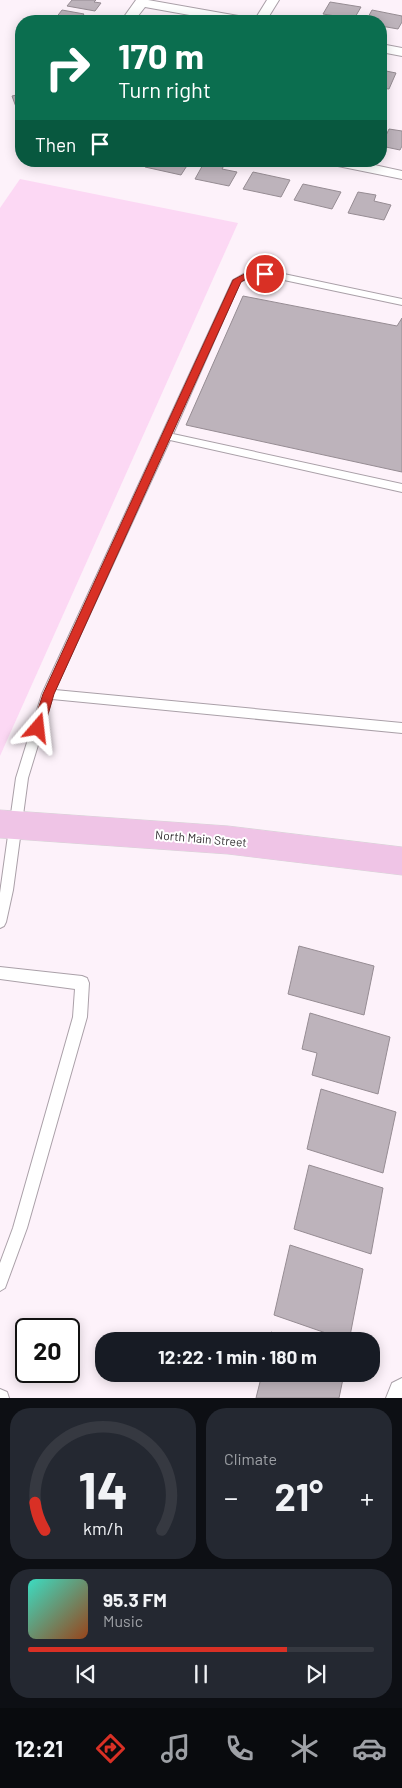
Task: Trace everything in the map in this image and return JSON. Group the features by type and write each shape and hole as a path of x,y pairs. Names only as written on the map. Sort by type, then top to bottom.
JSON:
{"main road":[{"name":"North Main Street","path":"7,824 238,841 402,860"}],"street":[{"path":"264,15 273,0"},
{"path":"132,15 142,1 213,15"},
{"path":"387,49 402,52"},
{"path":"362,167 402,175"},
{"path":"401,1398 402,1393"}],"lane":[{"path":"0,922 7,890 7,824 48,694 237,280 250,274 265,274 402,302"},
{"path":"167,436 402,488"},
{"path":"48,694 402,728"},
{"path":"0,973 82,983 80,1017 20,1228 2,1265 0,1283"}],"shaded area":[{"path":"20,179 238,223 0,756 0,208"}],"building":[{"path":"72,0 96,0 94,2 101,3 95,11 67,6"},
{"path":"330,2 361,7 356,15 323,14"},
{"path":"62,10 84,14 83,15 58,15"},
{"path":"372,10 402,16 402,22 398,29 387,27 387,15 369,15"},
{"path":"387,71 396,73 389,89 387,89"},
{"path":"389,129 402,131 402,146 400,150 387,147 387,133"},
{"path":"145,167 186,167 181,175"},
{"path":"202,167 223,167 222,169 237,172 229,186 195,179"},
{"path":"253,172 290,180 281,197 243,189"},
{"path":"303,184 341,192 332,209 294,200"},
{"path":"358,192 376,195 374,201 391,205 384,220 348,213"},
{"path":"243,296 397,326 402,318 402,472 186,425"},
{"path":"299,946 374,966 364,1015 288,994"},
{"path":"310,1013 390,1037 378,1094 312,1075 317,1053 302,1049"},
{"path":"321,1089 396,1112 383,1173 307,1149"},
{"path":"309,1165 383,1188 371,1254 294,1229"},
{"path":"290,1245 363,1269 351,1332 323,1332 274,1315"},
{"path":"260,1382 342,1382 339,1398 256,1398"}],"route":[{"path":"38,728 48,694 237,280 250,274 265,274"}]}
